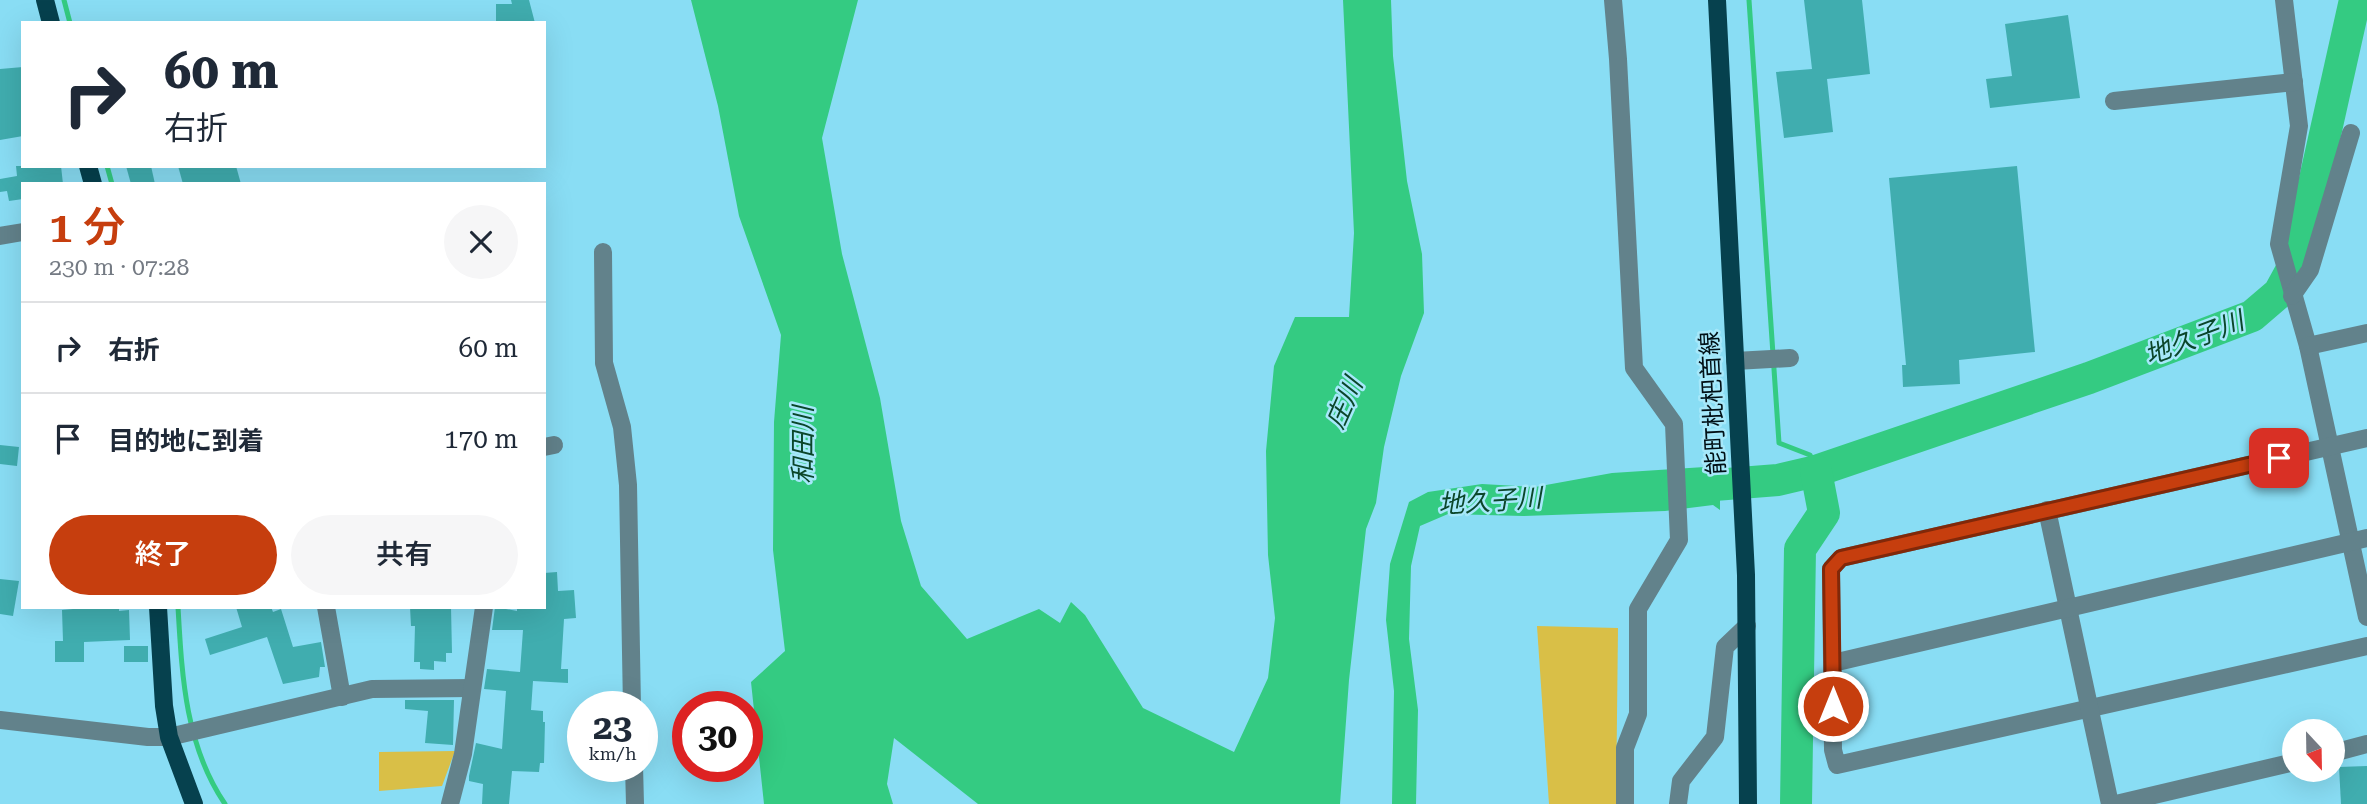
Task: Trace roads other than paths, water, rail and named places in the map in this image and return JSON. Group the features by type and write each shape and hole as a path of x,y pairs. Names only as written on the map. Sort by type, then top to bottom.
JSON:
{"main road":[{"path":"45,0 50,21"},
{"name":"能町枇杷首線","path":"1717,0 1744,360 1738,418 1747,625 1748,804"},
{"path":"158,609 164,706 169,737 194,804"}],"street":[{"path":"1613,0 1634,368 1674,424 1679,540 1638,609 1638,714 1625,748 1625,804"},
{"path":"2284,0 2299,125 2279,244 2291,294 2308,346 2330,447 2359,540 2367,617"},
{"path":"2114,100 2294,82"},
{"path":"2291,294 2311,270 2351,133"},
{"path":"0,236 21,232"},
{"path":"603,252 604,363 622,427 628,485 632,691"},
{"path":"2308,346 2367,333"},
{"path":"1744,360 1783,358"},
{"path":"2367,438 1841,558 1831,569 1833,750 1837,765 2367,646"},
{"path":"2047,510 2110,804"},
{"path":"1833,663 2359,540"},
{"path":"326,609 342,696"},
{"path":"450,804 463,754 484,609"},
{"path":"1678,804 1681,781 1715,737 1725,647 1747,625"},
{"path":"0,720 148,737 169,737 372,690 472,688"},
{"path":"2345,750 2367,744"},
{"path":"2116,804 2164,799 2282,765"},
{"path":"634,782 635,804"}],"water":[{"path":"691,0 858,0 822,138 842,254 880,398 901,521 921,586 967,639 1039,609 1060,623 1071,602 1085,615 1143,708 1234,752 1268,678 1275,618 1268,555 1266,451 1274,366 1295,317 1349,317 1354,233 1343,0 1391,0 1393,56 1407,181 1422,254 1424,313 1401,376 1384,447 1376,503 1366,529 1349,680 1340,804 978,804 894,738 887,784 893,804 764,804 762,782 763,691 752,691 751,682 785,651 773,550 774,422 781,335 739,216 718,106"},
{"path":"1720,466 1720,510 1713,505 1665,511 1523,516 1448,514 1420,526 1411,566 1409,639 1418,710 1416,804 1392,804 1394,691 1386,620 1390,564 1409,502 1428,492 1482,484 1535,487 1612,473"}],"waterway":[{"path":"64,0 69,21"},
{"path":"1749,0 1779,443 1810,455 1816,471"},
{"name":"地久子川","path":"1676,488 1778,480 1816,471 2089,378 2252,316 2279,293 2297,260 2355,0"},
{"path":"108,168 111,182"},
{"name":"地久子川","path":"1796,804 1800,549 1824,513 1816,471"},
{"path":"178,609 184,684 194,734 201,758 225,804"}],"water label":[{"name":"庄川","path":"1344,403"},
{"name":"和田川","path":"803,445"}]}
